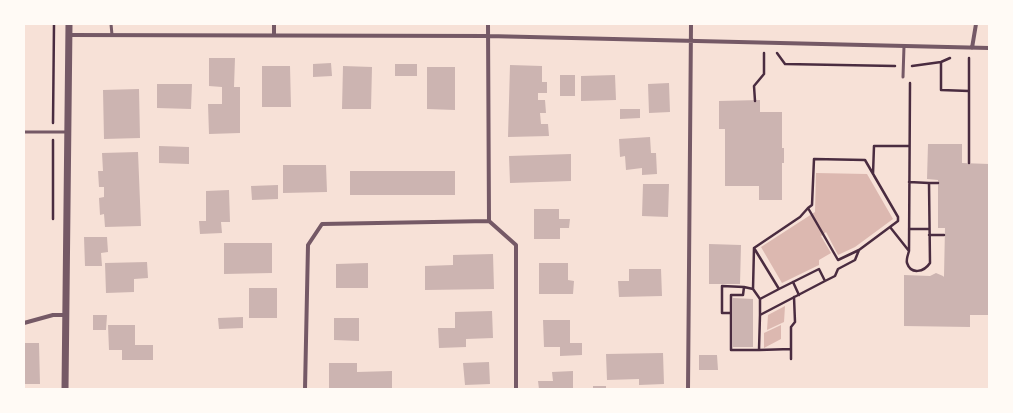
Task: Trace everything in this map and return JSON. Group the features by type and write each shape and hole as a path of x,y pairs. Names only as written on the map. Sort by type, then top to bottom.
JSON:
{"street":[{"path":"65,389 69,24"},
{"path":"274,24 274,36"},
{"path":"488,24 489,221"},
{"path":"688,389 692,24"},
{"path":"972,48 976,24"},
{"path":"68,35 488,36 989,48"},
{"path":"305,389 308,245 322,224 489,221 516,245 516,389"},
{"path":"24,323 53,315 66,315"}],"lane":[{"path":"111,24 112,35"},
{"path":"903,77 904,46"},
{"path":"24,132 68,132"}],"path":[{"path":"53,220 54,24"},
{"path":"755,101 754,86 764,74 764,43"},
{"path":"770,43 785,64 903,66 941,62 955,56"},
{"path":"969,163 969,56 972,48"},
{"path":"941,62 940,90 969,92"},
{"path":"910,82 909,251 907,263 911,269 917,271 927,268 930,263 929,183"},
{"path":"873,174 874,146 909,146"},
{"path":"754,248 800,217 812,205 814,159 874,160"},
{"path":"838,260 859,250 898,221 898,217 865,160"},
{"path":"909,182 938,183"},
{"path":"760,315 835,276 838,269 838,260 808,208"},
{"path":"890,227 909,251"},
{"path":"909,229 929,229"},
{"path":"929,235 944,235"},
{"path":"754,248 779,289"},
{"path":"754,248 753,289 760,299 759,350"},
{"path":"838,269 855,260 859,250"},
{"path":"760,299 819,269 825,282"},
{"path":"793,282 799,295"},
{"path":"731,313 722,313 722,286 753,289"},
{"path":"744,287 743,295 731,295 731,350 791,349"},
{"path":"791,359 791,327 795,322 794,297"}],"shaded area":[{"path":"816,173 867,174 893,219 855,247 838,255 826,232 821,236 831,253 819,260 819,265 782,283 761,247 815,212"},
{"path":"785,306 784,322 767,330 768,315"},
{"path":"781,325 781,339 764,348 764,333"}],"building":[{"path":"209,58 235,58 234,87 240,87 240,133 209,134 208,104 222,104 222,87 209,86"},
{"path":"331,63 332,76 313,77 313,64"},
{"path":"395,64 417,64 417,76 395,76"},
{"path":"510,65 542,66 542,82 547,82 547,93 538,93 538,100 545,100 546,113 540,113 541,124 548,124 549,136 508,137"},
{"path":"262,66 290,66 291,107 262,107"},
{"path":"343,66 372,67 371,109 342,109"},
{"path":"427,67 455,67 455,110 427,109"},
{"path":"560,75 575,75 575,96 560,96"},
{"path":"615,75 616,100 581,101 581,76"},
{"path":"669,83 670,112 649,113 648,84"},
{"path":"157,84 192,84 191,109 157,108"},
{"path":"139,89 140,138 104,139 103,90"},
{"path":"760,100 760,112 782,112 782,148 784,148 784,163 782,163 782,200 759,200 759,186 725,186 725,129 719,129 719,101"},
{"path":"620,109 640,109 640,118 620,119"},
{"path":"650,137 651,153 656,153 657,174 642,175 642,168 626,170 625,156 620,157 619,139"},
{"path":"928,144 962,144 962,163 989,164 989,315 970,315 970,327 904,326 904,275 930,276 936,273 943,277 944,276 945,228 938,228 938,180 927,179"},
{"path":"159,146 189,147 189,164 159,163"},
{"path":"138,152 141,226 105,227 104,214 100,215 99,198 104,197 104,187 99,187 98,171 103,171 102,153"},
{"path":"571,154 571,181 510,183 509,156"},
{"path":"283,165 326,165 327,192 283,193"},
{"path":"350,171 455,171 455,195 350,195"},
{"path":"643,184 669,184 668,217 642,216"},
{"path":"278,185 278,199 252,200 251,186"},
{"path":"229,190 230,222 221,222 222,233 200,234 199,221 206,221 206,191"},
{"path":"534,209 559,209 559,219 570,219 569,228 560,228 560,239 534,239"},
{"path":"84,237 107,237 108,252 101,253 102,266 85,266"},
{"path":"224,243 272,243 272,273 224,274"},
{"path":"709,244 741,245 740,284 709,284"},
{"path":"493,254 494,289 425,290 425,266 453,265 453,255"},
{"path":"147,262 148,278 134,279 134,292 106,293 105,263"},
{"path":"368,263 368,288 336,288 336,264"},
{"path":"539,263 568,263 568,280 574,281 573,294 539,294"},
{"path":"629,269 661,269 662,296 619,297 618,281 629,281"},
{"path":"249,288 277,288 277,318 249,318"},
{"path":"733,298 753,299 753,347 733,347"},
{"path":"492,311 493,338 466,339 466,347 439,348 438,328 455,328 455,312"},
{"path":"93,315 107,315 106,330 93,330"},
{"path":"243,317 243,328 219,329 218,318"},
{"path":"334,318 359,318 359,341 334,340"},
{"path":"543,320 570,320 570,343 582,343 582,355 560,356 560,347 544,347"},
{"path":"108,325 135,325 135,345 153,345 153,360 122,360 122,350 109,350"},
{"path":"24,343 39,343 40,384 24,384"},
{"path":"663,353 664,384 639,385 639,379 607,380 606,354"},
{"path":"699,355 717,355 718,370 699,370"},
{"path":"489,362 490,384 465,385 463,363"},
{"path":"329,363 357,363 357,372 392,371 392,389 329,389"},
{"path":"573,371 573,389 539,389 538,381 553,381 552,372"},
{"path":"593,386 606,386 606,389 593,389"}]}
